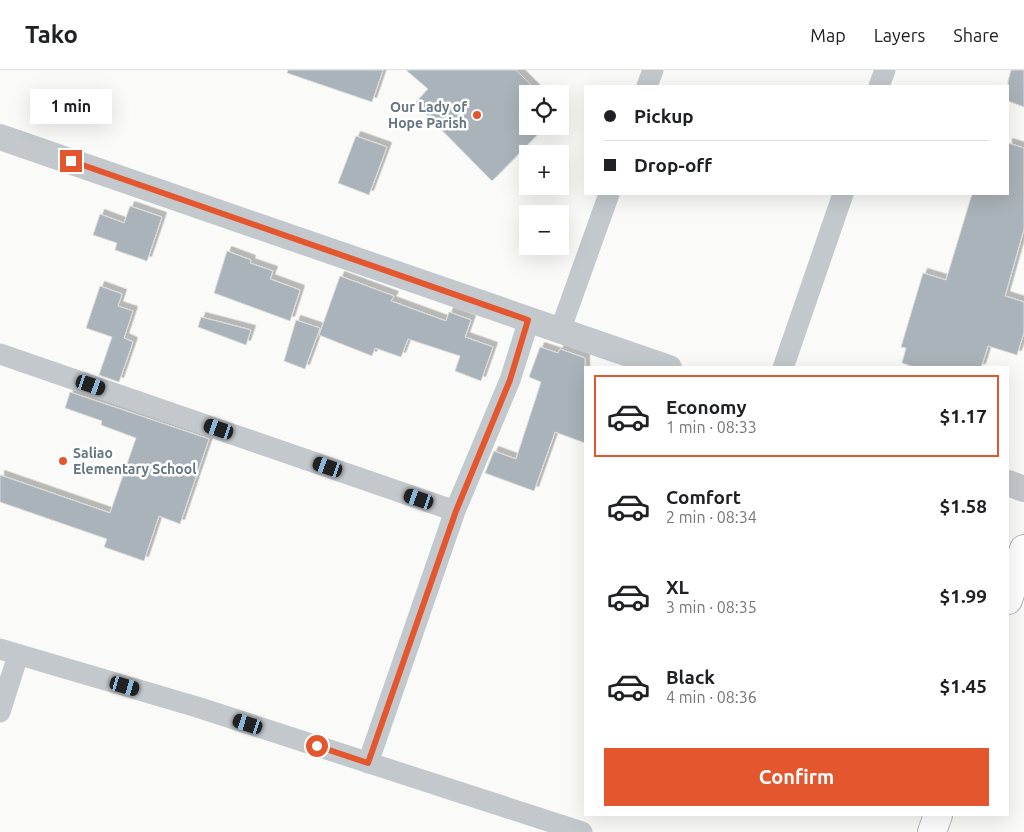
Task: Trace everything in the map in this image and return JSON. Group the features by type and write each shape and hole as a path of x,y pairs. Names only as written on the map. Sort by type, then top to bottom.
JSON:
{"highway":[{"path":"1009,597 1024,549"},
{"path":"932,832 938,816"}],"street":[{"path":"647,85 653,70"},
{"path":"880,85 885,70"},
{"path":"0,137 663,366"},
{"path":"560,331 609,195"},
{"path":"784,366 843,195"},
{"path":"368,763 456,511 510,380 528,320"},
{"path":"0,354 456,511"},
{"path":"1009,483 1024,489"},
{"path":"0,712 9,652 196,707 582,832"}],"building":[{"path":"288,70 383,70 372,102 287,73"},
{"name":"Our Lady of Hope Parish","path":"406,70 516,70 531,85 519,85 519,135 537,135 527,145 519,145 519,154 492,181 415,103 428,89"},
{"path":"1011,70 1024,70 1024,107 1009,101 1008,81"},
{"path":"356,136 387,147 369,195 338,183"},
{"path":"1009,143 1024,148 1024,229 1005,296 1024,302 1024,332 1017,355 988,346 982,366 910,366 902,363 906,348 901,347 923,273 946,280 972,195 1009,195"},
{"path":"130,206 162,217 147,261 115,250 117,243 93,235 100,214 124,223"},
{"path":"227,251 251,260 250,263 273,271 270,279 300,290 290,321 214,293"},
{"path":"340,276 394,296 391,301 446,321 449,312 471,320 465,337 493,347 481,381 455,371 460,356 408,339 401,357 375,348 372,356 319,335"},
{"path":"100,286 122,294 118,306 133,311 124,338 133,342 119,382 99,375 112,337 86,328"},
{"path":"201,317 251,330 246,345 198,327"},
{"path":"296,320 320,328 305,369 284,361"},
{"path":"540,347 558,353 560,349 585,358 584,443 555,432 534,491 485,473 494,451 516,459 541,382 529,377"},
{"path":"70,392 209,439 180,524 159,516 144,561 104,547 107,539 0,502 0,475 110,513 136,438 101,425 102,421 65,408"}],"place":[{"name":"Our Lady of Hope Parish","path":"477,115"},
{"name":"Saliao Elementary School","path":"63,461"}],"route":[{"path":"71,161 528,320 510,380 456,511 368,763 317,746"}]}
